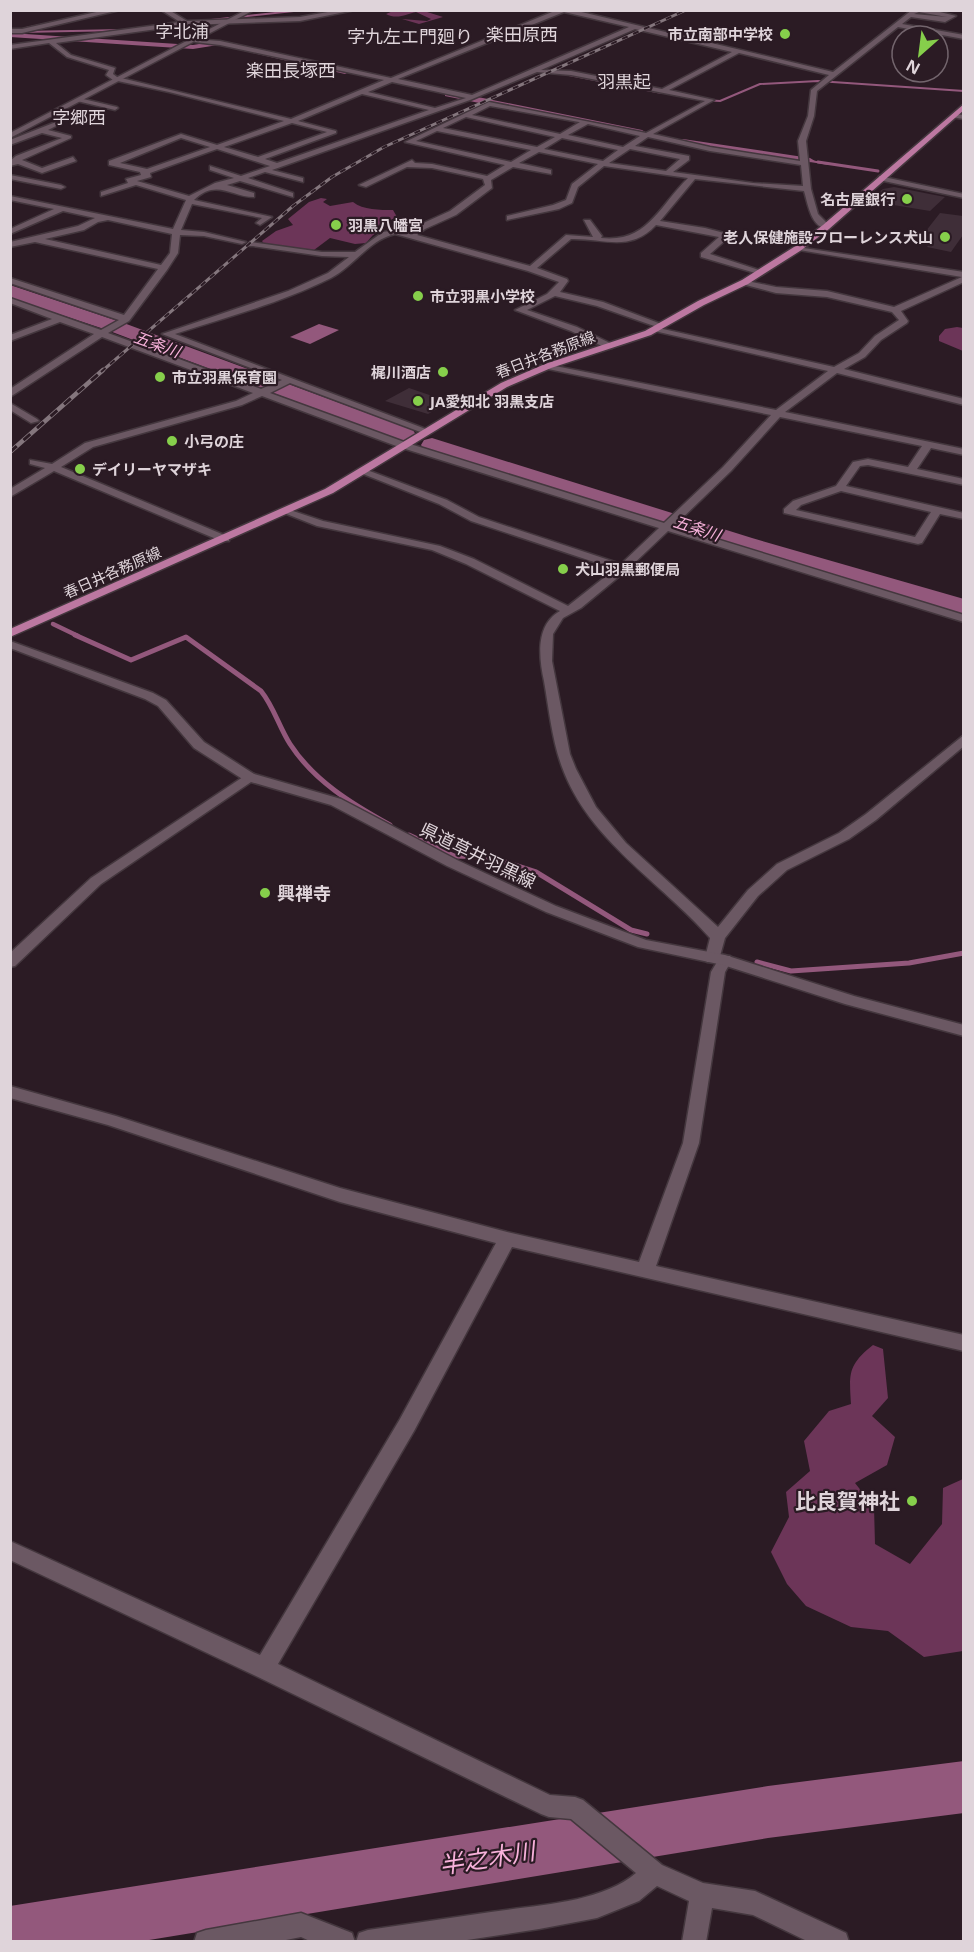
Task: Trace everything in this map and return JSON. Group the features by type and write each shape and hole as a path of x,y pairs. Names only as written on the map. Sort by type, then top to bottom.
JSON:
{"main road":[{"name":"春日井各務原線","path":"10,634 225,539 363,472 426,430 487,394 548,366 657,328 745,282 797,249 826,227 963,106"}],"street":[{"path":"10,31 22,31 117,10"},
{"path":"164,10 185,22"},
{"path":"10,136 251,10"},
{"path":"10,47 185,22 237,18 300,19 352,10"},
{"path":"260,223 268,217 189,200 129,181 148,175 143,173 147,171 292,121 387,80 564,10 832,74"},
{"path":"897,24 909,15 917,10 953,16 945,21 909,15"},
{"path":"10,394 103,332 125,320 174,253 176,232 189,200 202,191 470,98 538,71 633,28"},
{"path":"826,227 816,219 807,189 802,141 810,116 814,90 890,30"},
{"path":"195,40 220,43 470,98"},
{"path":"51,42 69,56 113,69 109,76 119,80 169,90 355,138"},
{"path":"662,91 736,52"},
{"path":"510,218 556,207 569,201 575,186 604,163 709,101 571,74 538,71"},
{"path":"360,92 435,110"},
{"path":"79,100 115,108"},
{"path":"548,172 409,142 489,104 648,136 805,161"},
{"path":"464,115 686,158 667,173"},
{"path":"953,116 963,117"},
{"path":"405,165 432,166 488,178 586,122"},
{"path":"10,143 56,124"},
{"path":"435,129 604,163 693,177 807,189"},
{"path":"41,131 69,138 19,158 14,163 42,171 73,159"},
{"path":"258,159 334,132"},
{"path":"147,171 112,163 181,136 277,166"},
{"path":"363,185 438,148"},
{"path":"10,149 28,154"},
{"path":"213,168 290,195"},
{"path":"264,170 300,180"},
{"path":"10,177 65,185 51,192"},
{"path":"531,269 569,237 611,241 644,234 656,223 674,196 693,177"},
{"path":"411,236 422,227 453,213 489,186 486,180 488,178"},
{"path":"882,178 963,196"},
{"path":"104,194 135,183"},
{"path":"218,185 251,195"},
{"path":"31,202 41,197"},
{"path":"10,198 176,232 242,242"},
{"path":"10,205 21,200"},
{"path":"10,232 63,208"},
{"path":"10,245 81,228 96,220 110,218"},
{"path":"587,222 598,236 596,239"},
{"path":"656,223 705,230 725,236 704,255 759,273"},
{"path":"426,430 166,334 303,288 332,275 386,233 395,232 531,269 564,281 560,289 554,293 519,310 574,329 609,346"},
{"path":"34,238 164,268"},
{"path":"253,244 314,253 357,255"},
{"path":"797,249 963,277"},
{"path":"895,310 963,277"},
{"path":"10,280 125,320"},
{"path":"718,937 702,919 621,846 590,809 569,769 558,727 545,646 547,634 554,622 596,592 623,568 727,469 778,413 833,371 862,355 878,338 904,321 902,315 895,310 827,294 776,290 745,282"},
{"path":"554,293 600,304 657,328 793,359 833,371 963,402"},
{"path":"10,300 103,332 403,446 963,619"},
{"path":"10,338 62,318"},
{"path":"548,366 963,452"},
{"path":"10,494 89,445 207,413 290,380"},
{"path":"10,406 34,421"},
{"path":"911,471 928,445"},
{"path":"34,462 53,467 225,539"},
{"path":"840,488 857,464 868,462 963,482"},
{"path":"363,472 443,502 475,519 623,568"},
{"path":"937,511 918,541 788,512 797,503 840,488 963,516"},
{"path":"284,511 316,522 438,548 510,579 569,611"},
{"name":"県道草井羽黒線","path":"10,645 149,696 162,703 199,745 249,777 336,802 452,864 551,909 643,944 718,959 850,1000 963,1031"},
{"path":"645,1271 691,1143 718,972 718,937 753,893 782,867 844,836 871,817 963,739"},
{"path":"10,962 96,881 182,820 249,777"},
{"path":"10,1092 110,1120 340,1195 507,1239 963,1342"},
{"path":"264,1668 407,1425 507,1239"},
{"path":"10,1550 264,1668 549,1806 575,1808 654,1873 702,1895 755,1903 837,1941"},
{"path":"368,1941 539,1917 597,1906 631,1893 654,1873"},
{"path":"694,1941 702,1895"},
{"path":"206,1941 301,1925 343,1941"}],"shaded area":[{"path":"393,11 424,11 443,17 419,24 402,19 427,21 431,19 416,12 398,17 386,14"},
{"path":"321,198 327,199 323,202 330,206 353,202 377,210 393,210 397,217 382,224 382,230 366,243 355,244 330,238 314,250 265,245 262,241 276,231 293,225 288,219 309,202"},
{"path":"319,324 339,330 310,344 290,337"},
{"path":"963,328 963,351 939,341 939,336 945,329"},
{"path":"873,1345 883,1349 888,1398 872,1416 895,1437 887,1465 855,1483 874,1507 875,1544 910,1564 942,1524 943,1488 963,1479 963,1651 924,1657 888,1631 851,1627 806,1606 787,1584 771,1552 789,1517 786,1492 810,1471 804,1441 829,1411 851,1404 852,1370 859,1358"}],"building":[{"name":"名古屋銀行","path":"894,187 945,197 930,211 869,201 883,189"},
{"name":"老人保健施設フローレンス犬山","path":"940,213 963,216 963,235 951,252 927,247 934,238 922,236"},
{"name":"JA愛知北 羽黒支店","path":"409,388 450,402 428,414 385,401"}],"waterway":[{"path":"202,21 303,10"},
{"path":"26,28 86,15"},
{"path":"20,32 124,30"},
{"path":"10,35 193,47 218,43 345,72"},
{"path":"569,75 662,93"},
{"path":"705,100 720,101 760,84 818,81 964,91"},
{"path":"448,94 642,133"},
{"path":"683,142 810,161"},
{"path":"810,161 829,164"},
{"path":"818,162 878,171"},
{"name":"五条川","path":"10,291 114,326 405,435"},
{"name":"五条川","path":"432,445 743,543 964,607"},
{"path":"53,624 78,636"},
{"path":"75,635 131,660 186,637 261,691 290,744 310,769 348,800 390,825"},
{"path":"409,835 454,856 490,857 536,872 631,930 647,934"},
{"path":"757,962 791,971 909,963 964,953"},
{"name":"半之木川","path":"10,1934 768,1812 964,1787"}],"railway":[{"path":"101,372 293,206 332,177 384,147 686,10"},
{"path":"10,452 103,370"}],"place":[{"name":"市立南部中学校","path":"785,34"},
{"name":"名古屋銀行","path":"907,199"},
{"name":"羽黒八幡宮","path":"336,225"},
{"name":"老人保健施設フローレンス犬山","path":"945,237"},
{"name":"市立羽黒小学校","path":"418,296"},
{"name":"梶川酒店","path":"443,372"},
{"name":"市立羽黒保育園","path":"160,377"},
{"name":"JA愛知北 羽黒支店","path":"418,401"},
{"name":"小弓の庄","path":"172,441"},
{"name":"デイリーヤマザキ","path":"80,469"},
{"name":"犬山羽黒郵便局","path":"563,569"},
{"name":"興禅寺","path":"265,893"},
{"name":"比良賀神社","path":"912,1501"}],"district":[{"name":"字北浦","path":"182,31"},
{"name":"楽田原西","path":"522,34"},
{"name":"字九左エ門廻り","path":"410,36"},
{"name":"楽田長塚西","path":"291,70"},
{"name":"羽黒起","path":"624,81"},
{"name":"字郷西","path":"79,117"}]}
